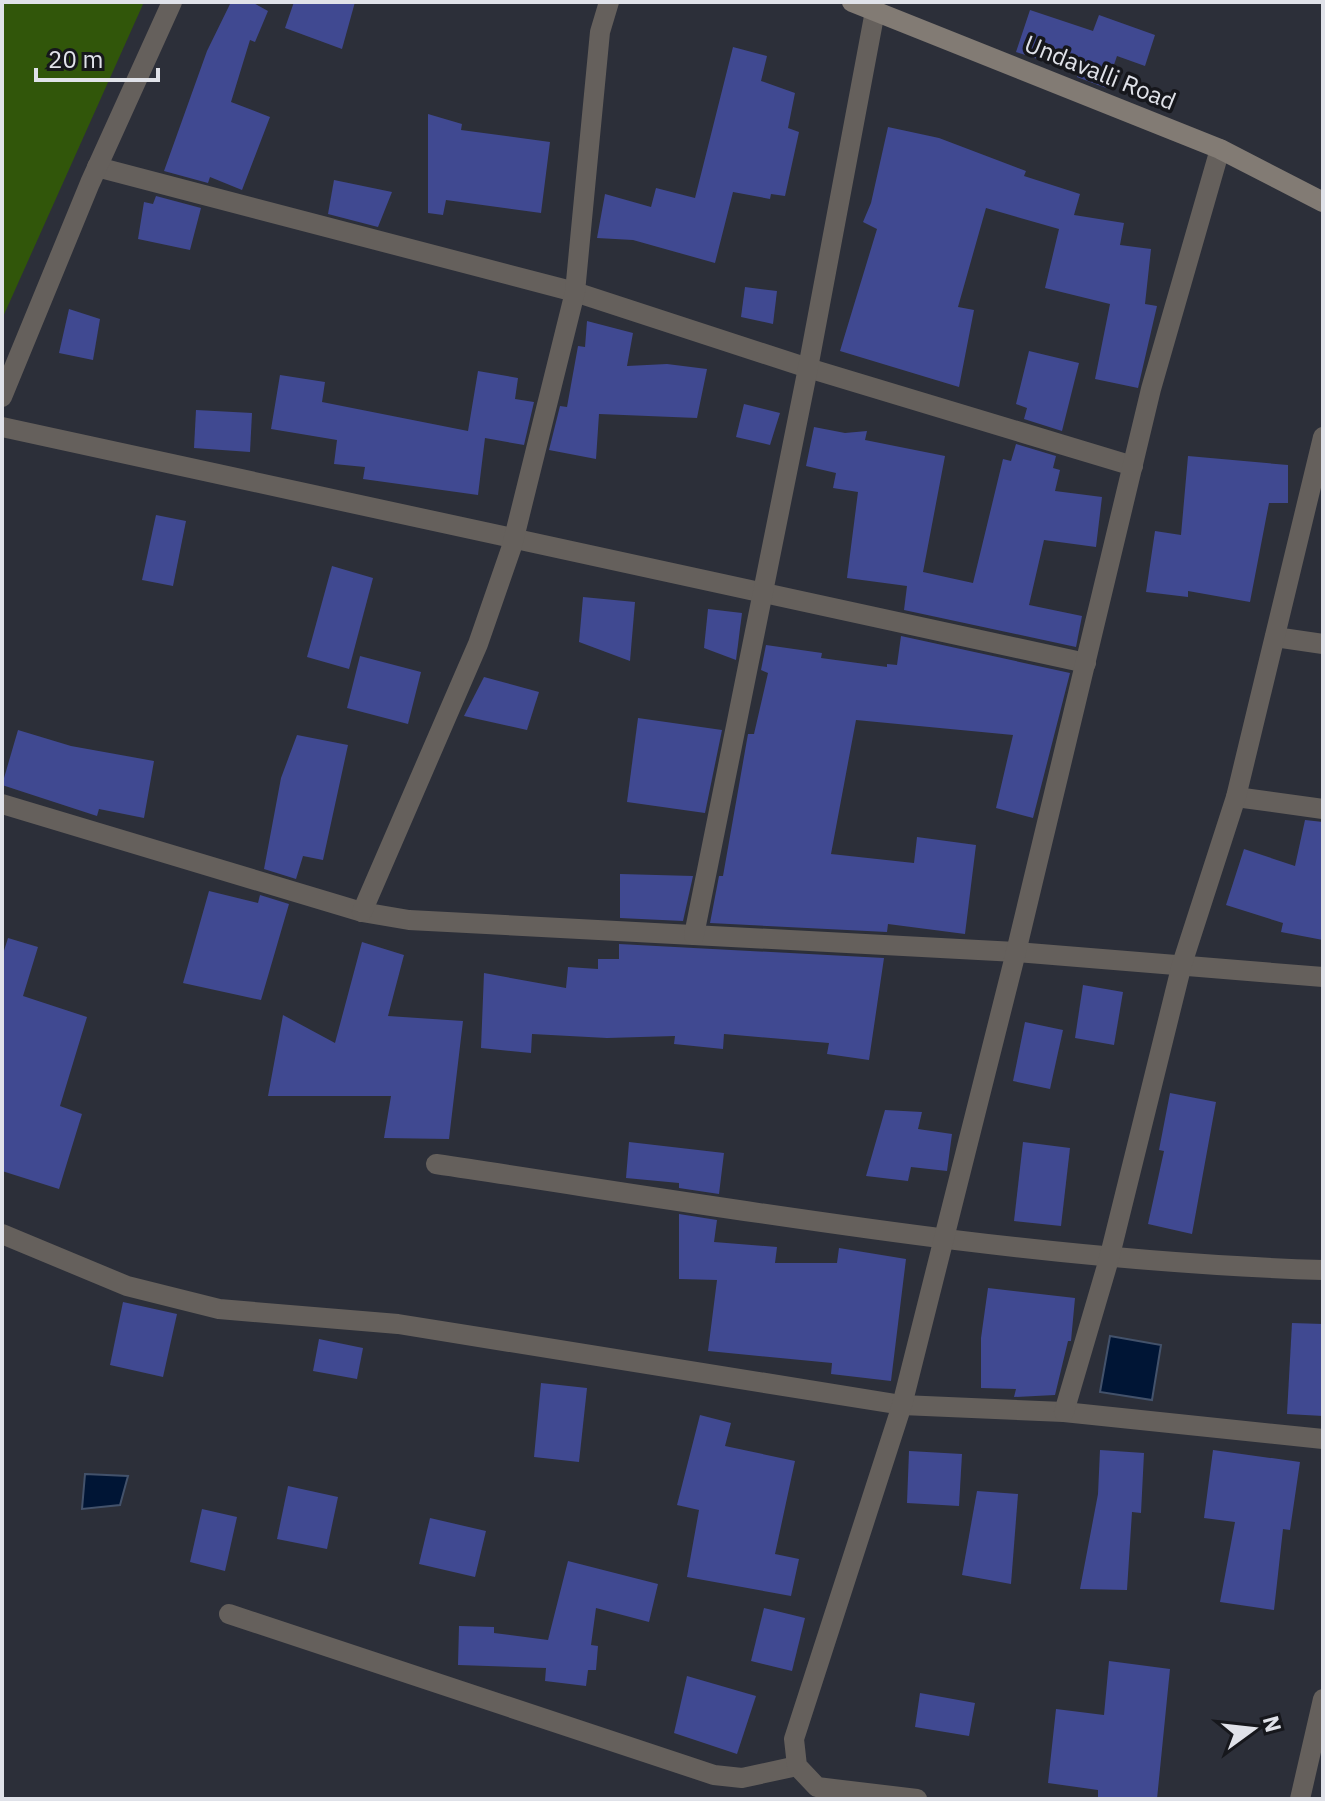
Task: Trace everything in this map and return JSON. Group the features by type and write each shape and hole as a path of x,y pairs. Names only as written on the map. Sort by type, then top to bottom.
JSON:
{"main road":[{"name":"Undavalli Road","path":"852,2 1220,149 1323,202"}],"street":[{"path":"2,397 97,167 172,2"},
{"path":"362,912 478,644 514,538 575,292 600,32 609,2"},
{"path":"694,935 808,368 875,11"},
{"path":"917,1799 815,1793 797,1766 794,1739 902,1405 1016,952 1133,466 1220,149"},
{"path":"97,167 575,292 808,368 1133,466"},
{"path":"2,427 1086,663"},
{"path":"1064,1412 1109,1259 1182,964 1236,797 1323,437"},
{"path":"1275,637 1323,644"},
{"path":"1236,797 1323,809"},
{"path":"2,804 362,912 409,920 1016,952 1323,977"},
{"path":"436,1164 944,1240 1109,1259 1323,1270"},
{"path":"2,1234 127,1286 219,1309 398,1324 902,1405 1064,1412 1323,1439"},
{"path":"229,1614 714,1775 742,1778 797,1766"},
{"path":"1300,1799 1323,1699"}],"green space":[{"path":"2,2 144,2 2,319"}],"water":[{"path":"1110,1336 1161,1345 1152,1400 1100,1392"},
{"path":"85,1474 128,1476 120,1505 82,1509"}],"building":[{"path":"231,2 252,2 268,11 255,42 250,40 231,102 270,117 242,190 210,177 208,183 164,171 207,51"},
{"path":"294,2 355,2 342,49 285,28"},
{"path":"1030,10 1093,31 1099,15 1155,35 1145,66 1117,56 1106,88 1077,77 1078,72 1016,52"},
{"path":"733,47 767,56 761,81 795,93 788,128 799,132 785,196 771,194 770,199 733,192 715,263 633,240 597,238 605,194 651,207 656,188 695,198"},
{"path":"428,114 462,124 461,130 550,142 541,213 446,200 443,215 428,213"},
{"path":"888,127 939,138 1026,171 1024,176 1080,194 1074,215 1124,223 1120,245 1151,249 1145,304 1157,306 1138,388 1095,379 1110,304 1045,288 1059,229 986,208 958,307 974,310 959,387 840,351 877,229 863,222 871,203"},
{"path":"334,180 392,192 378,227 328,214"},
{"path":"156,196 201,208 190,250 138,239 144,202 153,204"},
{"path":"745,287 777,291 773,324 741,317"},
{"path":"69,309 100,319 93,360 59,353"},
{"path":"587,321 633,333 627,366 667,364 707,369 697,418 599,414 596,459 549,450 560,406 567,407 578,346 585,347"},
{"path":"1029,351 1079,363 1062,431 1024,419 1027,408 1016,404"},
{"path":"478,371 518,378 515,399 534,402 524,445 485,438 478,495 363,479 365,467 334,464 337,440 271,429 280,375 325,382 322,402 468,431"},
{"path":"744,404 780,413 770,445 736,437"},
{"path":"196,410 252,413 250,452 194,448"},
{"path":"814,427 845,433 867,431 865,440 945,456 923,572 973,583 1003,459 1011,461 1016,444 1056,456 1053,468 1060,470 1055,491 1102,497 1096,547 1044,540 1029,605 1082,616 1076,647 904,610 907,586 847,578 858,492 833,488 836,473 806,466"},
{"path":"1188,456 1288,465 1288,503 1269,503 1250,602 1188,591 1188,597 1146,592 1155,531 1181,535"},
{"path":"156,515 186,521 173,586 142,580"},
{"path":"332,566 373,578 349,669 307,657"},
{"path":"583,597 635,602 630,661 579,642"},
{"path":"708,609 742,613 736,660 704,648"},
{"path":"901,636 1070,673 1033,818 996,808 1013,735 856,720 831,854 914,863 917,837 976,845 965,934 888,924 887,932 710,923 719,876 723,876 748,734 754,734 768,673 761,670 766,645 822,653 821,658 887,667 887,664 897,665"},
{"path":"360,656 421,672 408,724 347,708"},
{"path":"484,677 539,692 527,730 464,716"},
{"path":"638,718 722,730 705,813 627,802"},
{"path":"18,730 71,746 154,761 144,818 99,809 97,816 2,785"},
{"path":"297,735 348,745 323,860 303,856 296,879 264,869 281,778"},
{"path":"1305,820 1323,822 1323,940 1281,932 1283,923 1226,905 1244,849 1295,866"},
{"path":"620,874 693,876 683,921 620,918"},
{"path":"209,891 258,903 260,895 289,904 261,1000 183,983"},
{"path":"8,938 38,947 23,996 87,1017 60,1106 82,1114 59,1189 2,1171 2,957"},
{"path":"362,942 404,955 388,1016 463,1021 449,1139 384,1138 391,1096 268,1096 283,1015 335,1043"},
{"path":"619,944 884,958 869,1060 827,1054 829,1043 724,1034 723,1049 674,1044 675,1036 607,1038 532,1034 531,1053 481,1048 484,973 566,988 568,967 598,969 598,959 619,959"},
{"path":"1083,985 1123,992 1114,1045 1075,1038"},
{"path":"1025,1022 1063,1030 1050,1089 1013,1081"},
{"path":"1170,1093 1216,1102 1192,1234 1148,1224 1164,1151 1159,1150"},
{"path":"885,1110 922,1112 918,1129 952,1134 947,1171 911,1167 908,1181 866,1176"},
{"path":"629,1142 724,1153 719,1194 679,1188 679,1183 626,1178"},
{"path":"1023,1142 1070,1148 1061,1226 1014,1221"},
{"path":"679,1214 717,1220 714,1242 777,1247 775,1263 837,1263 839,1248 906,1259 891,1381 831,1374 832,1363 708,1351 717,1280 679,1279"},
{"path":"988,1288 1075,1298 1071,1341 1068,1341 1055,1395 1014,1397 1016,1389 981,1388 981,1338"},
{"path":"123,1302 177,1314 163,1377 110,1365"},
{"path":"1292,1323 1323,1324 1323,1416 1287,1414"},
{"path":"319,1339 363,1348 357,1379 313,1371"},
{"path":"541,1383 587,1388 579,1462 534,1457"},
{"path":"700,1415 731,1423 725,1446 795,1461 775,1554 799,1559 791,1596 687,1577 699,1510 677,1505"},
{"path":"1100,1450 1144,1453 1141,1513 1132,1512 1127,1590 1080,1589 1098,1494"},
{"path":"1213,1450 1300,1462 1290,1530 1283,1529 1274,1610 1220,1602 1235,1522 1204,1518"},
{"path":"909,1451 962,1454 959,1506 907,1503"},
{"path":"288,1486 338,1497 327,1549 277,1539"},
{"path":"977,1491 1018,1494 1011,1584 962,1575"},
{"path":"202,1509 237,1517 225,1571 190,1562"},
{"path":"430,1518 486,1531 475,1577 419,1564"},
{"path":"568,1561 658,1584 649,1622 596,1608 591,1645 598,1646 596,1670 588,1670 586,1686 545,1681 546,1668 458,1665 459,1626 494,1627 494,1633 548,1640"},
{"path":"764,1608 805,1618 792,1671 751,1661"},
{"path":"1109,1661 1170,1669 1157,1799 1098,1799 1098,1790 1048,1783 1056,1709 1104,1715"},
{"path":"687,1676 756,1696 737,1754 674,1733"},
{"path":"920,1693 975,1703 969,1736 915,1727"}]}
